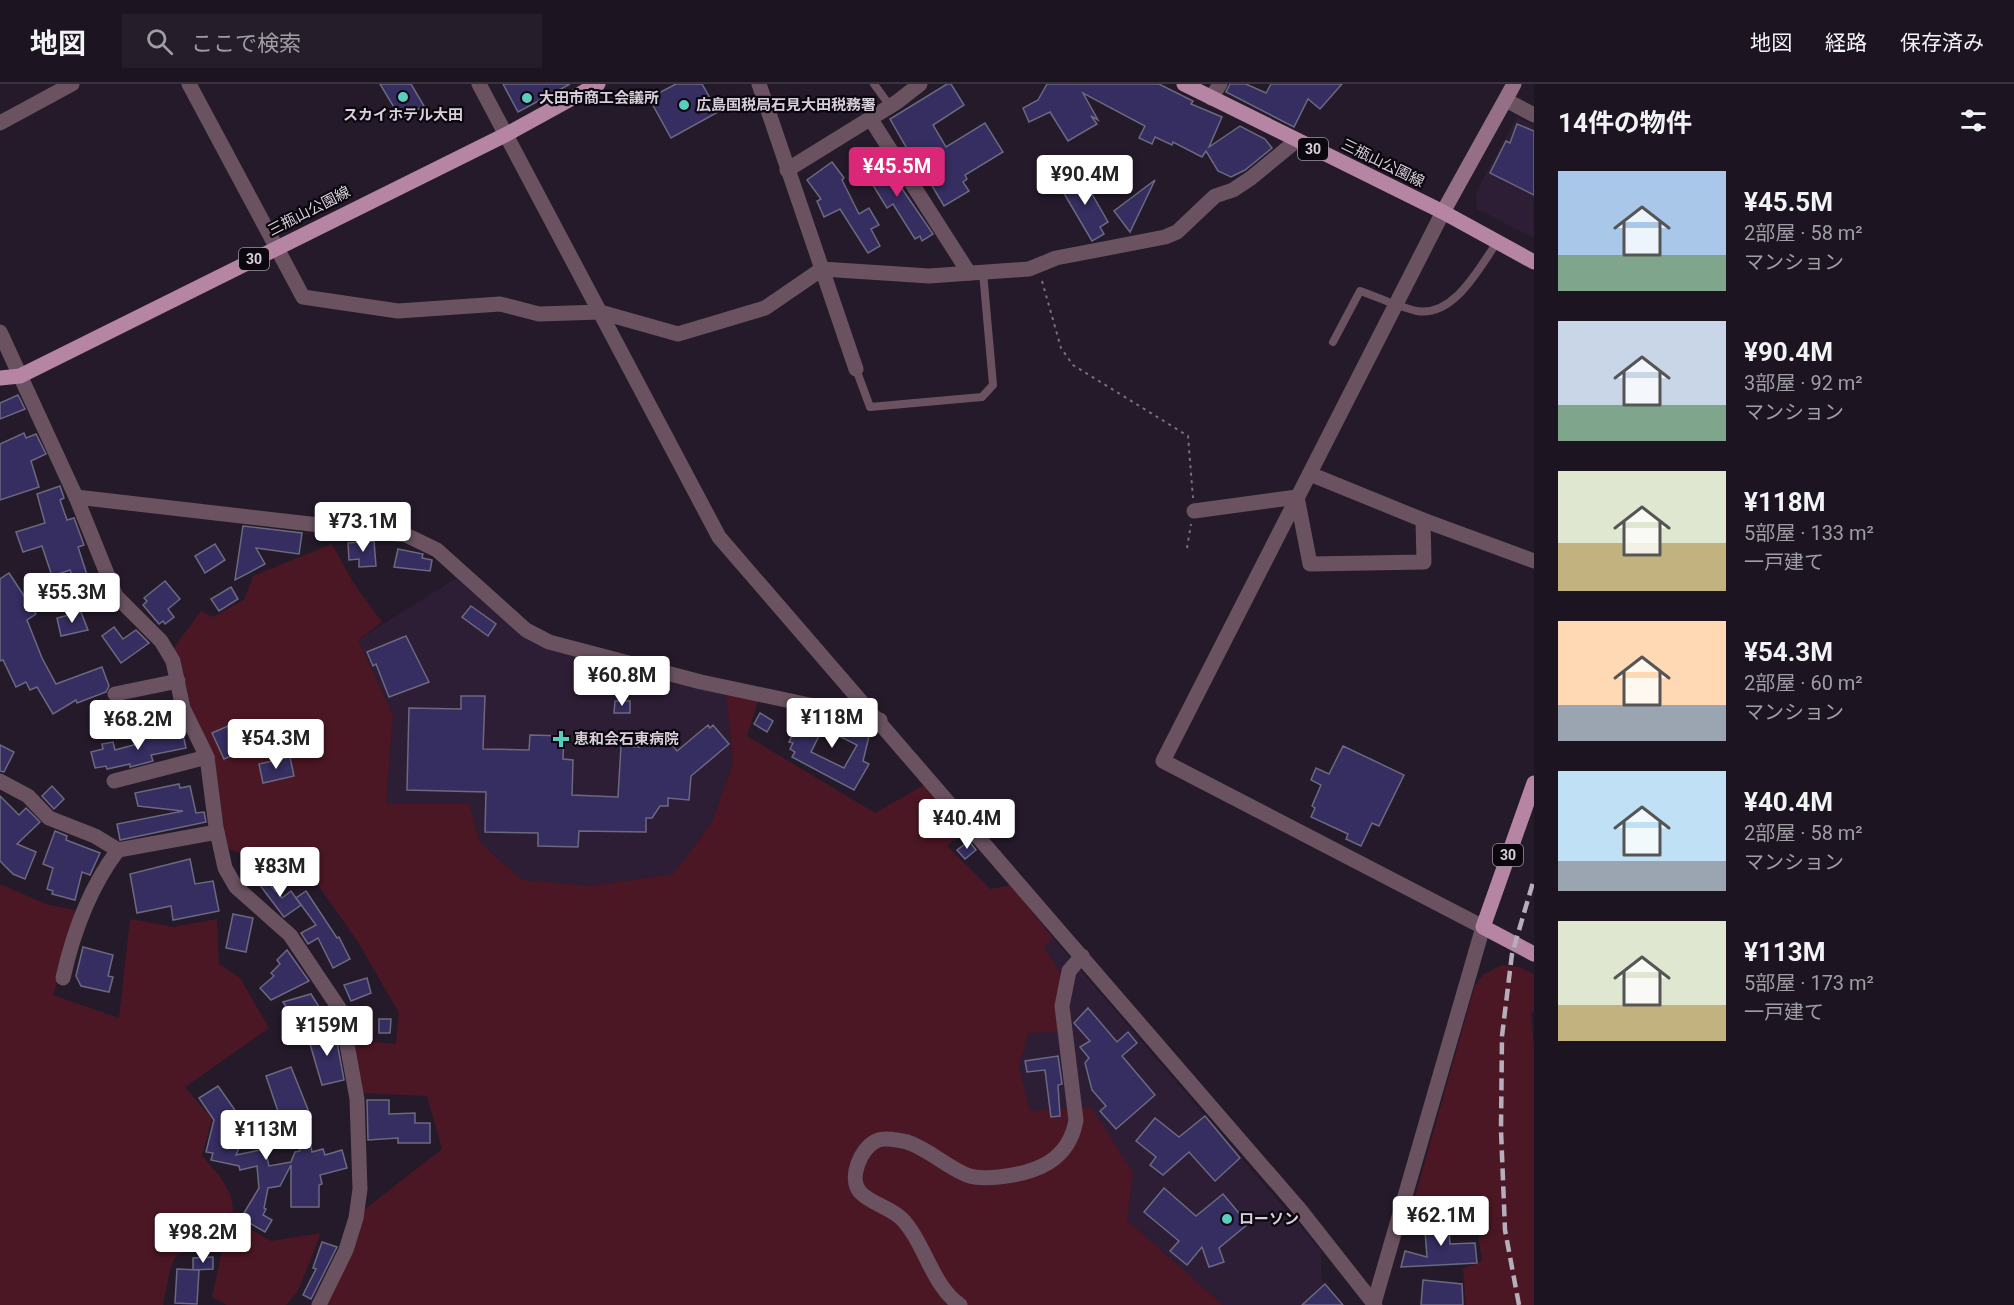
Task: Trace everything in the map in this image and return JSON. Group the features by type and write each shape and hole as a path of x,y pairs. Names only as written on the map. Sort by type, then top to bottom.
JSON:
{"main road":[{"name":"三瓶山公園線","path":"0,378 20,376 507,134 598,84"},
{"name":"三瓶山公園線","path":"1184,84 1443,212 1534,262"},
{"path":"1443,212 1514,84"},
{"name":"30","path":"1483,927 1534,783"},
{"path":"1483,927 1533,954"}],"street":[{"path":"0,123 72,84"},
{"path":"189,84 303,297 398,311 500,304 539,314 600,312 678,333 765,308 822,269 929,276 976,273 1037,266 1056,258 1166,237 1177,232 1215,196 1233,190 1251,178 1296,141"},
{"path":"479,84 719,537 880,720 1301,1211 1374,1304"},
{"path":"759,84 856,369"},
{"path":"787,170 890,106 920,84"},
{"path":"1211,98 1220,84"},
{"path":"1506,100 1534,115"},
{"path":"870,118 976,273"},
{"path":"1374,1304 1483,927 1163,761 1443,212"},
{"path":"0,332 76,497 117,596 161,641 173,661 183,708 207,757 217,832 225,868 236,886 290,935 341,1011 357,1099 360,1189 356,1218 346,1250 319,1305"},
{"path":"1310,474 1423,520 1534,561"},
{"path":"76,497 406,536 437,550 526,630 549,642 701,682 880,720"},
{"path":"1194,512 1297,498"},
{"path":"1297,498 1310,564 1424,562 1423,520"},
{"path":"115,694 178,681"},
{"path":"114,781 207,757"},
{"path":"0,781 28,796 49,818 95,836 118,850 217,832"},
{"path":"63,978 87,903 102,871 118,850"},
{"path":"960,1305 949,1295 910,1229 900,1217 860,1192 855,1185 855,1173 862,1154 875,1141 883,1139 907,1142 968,1175 984,1178 1040,1169 1056,1157 1074,1132 1076,1120 1062,1006 1068,971 1082,956"}],"lane":[{"path":"874,84 890,106"},
{"path":"1333,342 1360,291 1419,311 1441,307 1462,291 1498,241"},
{"path":"856,369 870,407 982,397 993,385 976,273"}],"path":[{"path":"1037,266 1061,348 1073,365 1188,436 1194,512 1187,548"}],"shaded area":[{"path":"1517,117 1534,125 1534,238 1477,209 1476,192"},
{"path":"332,544 354,584 382,622 358,640 393,715 386,804 469,804 480,842 522,880 591,886 673,874 711,824 733,763 726,693 759,698 747,736 875,813 924,785 965,830 947,846 990,889 1011,885 1053,938 1044,947 1065,980 1072,1031 1029,1033 1019,1065 1030,1111 1091,1107 1133,1173 1127,1220 1223,1305 323,1305 364,1210 442,1149 427,1096 360,1093 353,1040 396,1044 399,1013 358,942 318,885 227,848 216,774 191,708 181,662 173,649 201,611 213,617 244,600 253,576"},
{"name":"恵和会石東病院","path":"460,576 529,640 726,693 733,763 711,824 673,874 591,886 522,880 480,842 469,804 386,805 393,715 358,640"},
{"path":"0,884 46,904 79,911 53,995 119,1018 130,919 173,927 217,919 219,964 240,978 269,1028 185,1087 212,1119 202,1155 229,1192 233,1210 232,1219 271,1241 321,1233 298,1291 286,1305 227,1305 212,1297 223,1247 191,1250 176,1257 169,1274 163,1305 0,1305"},
{"path":"1053,938 1321,1251 1321,1279 1344,1305 1223,1305 1127,1220 1133,1173 1030,1111 1019,1065 1029,1033 1071,1031 1065,980 1044,947"},
{"path":"1502,965 1519,967 1534,974 1534,1010 1531,1013 1534,1049 1534,1305 1466,1305 1463,1269 1482,1261 1478,1234 1459,1233 1449,1200 1414,1200 1475,985 1484,974"}],"building":[{"name":"スカイホテル大田","path":"380,84 411,84 424,106 401,119"},
{"name":"大田市商工会議所","path":"503,84 570,84 518,112"},
{"name":"広島国税局石見大田税務署","path":"676,84 702,84 718,112 671,138 649,98"},
{"path":"947,84 951,84 964,105 933,125 946,147 985,123 1003,152 965,175 967,179 963,182 969,191 944,206 931,184 928,185 890,119"},
{"path":"1047,84 1159,84 1193,101 1191,104 1222,117 1209,147 1240,126 1265,139 1272,148 1245,170 1231,177 1218,171 1206,151 1202,157 1173,142 1172,145 1155,137 1152,144 1139,138 1145,126 1083,93 1098,120 1091,116 1097,124 1068,141 1050,112 1029,122 1023,108 1038,100"},
{"path":"1230,84 1246,84 1266,93 1271,84 1342,84 1320,109 1308,99 1294,127 1226,92"},
{"path":"1517,124 1534,131 1534,195 1490,173 1506,141 1510,143"},
{"path":"881,158 933,234 922,241 920,236 915,239 893,204 887,208 863,169"},
{"path":"832,162 844,178 842,180 859,214 869,208 879,225 871,229 880,246 868,253 840,209 824,217 817,201 821,199 807,180"},
{"path":"1080,173 1108,222 1100,227 1104,234 1092,241 1059,185"},
{"path":"1155,180 1130,232 1114,211"},
{"path":"18,395 25,409 0,419 0,403"},
{"path":"24,433 26,438 36,434 46,454 31,461 39,487 0,500 0,444"},
{"path":"60,486 64,498 60,500 67,520 74,518 84,545 78,547 89,581 98,578 104,594 82,603 70,570 52,576 42,546 23,552 16,532 45,523 37,494"},
{"path":"243,526 302,533 299,554 256,548 265,564 235,580"},
{"path":"374,541 376,566 359,567 359,559 349,560 348,543"},
{"path":"215,544 225,560 205,573 195,556"},
{"path":"398,549 423,554 422,558 432,560 430,571 394,567"},
{"path":"9,573 36,614 27,620 42,658 56,684 102,667 109,686 106,692 77,703 76,700 53,714 37,687 30,690 26,682 16,687 3,660 0,661 0,579"},
{"path":"165,581 180,599 168,609 174,617 165,624 163,621 159,624 143,605 147,601 144,598"},
{"path":"231,587 238,599 219,611 211,599"},
{"path":"471,606 496,624 488,636 462,617"},
{"path":"81,612 88,630 61,636 57,618"},
{"path":"114,627 123,639 136,630 149,643 121,663 102,636"},
{"path":"406,636 429,682 389,697 376,664 373,666 367,652"},
{"path":"461,696 485,696 483,749 529,750 530,735 564,736 563,759 573,760 572,795 618,797 621,746 640,747 642,742 672,745 677,751 708,725 710,728 713,725 729,744 691,776 689,800 668,798 668,806 660,806 652,818 646,818 646,832 579,831 578,847 538,846 538,833 485,832 486,792 407,790 409,708 461,709"},
{"path":"615,701 630,701 630,713 614,713"},
{"path":"760,713 773,721 767,732 754,724"},
{"path":"803,714 854,728 855,725 871,728 863,761 869,764 854,790 792,757 795,752 790,749 793,743 789,742","holes":["823,728 857,745 844,768 811,752"]},
{"path":"228,726 240,752 224,759 212,733"},
{"path":"182,730 186,748 151,755 153,761 130,767 130,764 107,769 106,766 95,768 91,752 103,749 102,744 113,742 115,750 141,743 140,738"},
{"path":"0,745 14,752 4,772 0,771"},
{"path":"1343,746 1404,775 1379,826 1372,823 1361,846 1346,839 1348,834 1311,817 1315,808 1312,806 1321,785 1311,780 1316,768 1329,774"},
{"path":"290,757 294,776 263,783 259,764"},
{"path":"179,784 180,788 190,786 196,813 204,812 206,822 120,840 117,824 183,811 138,806 135,793"},
{"path":"52,786 64,799 54,809 42,796"},
{"path":"0,796 19,815 26,808 40,822 17,844 36,852 25,879 13,874 0,861"},
{"path":"55,831 67,836 66,840 100,853 90,875 82,872 75,900 52,894 53,891 47,889 53,868 43,864"},
{"path":"969,841 976,850 965,859 957,850"},
{"path":"190,859 195,884 213,881 219,911 173,920 171,906 137,913 130,874"},
{"path":"262,876 282,898 291,891 301,905 284,917 256,880"},
{"path":"306,891 337,938 339,937 350,959 333,968 318,938 308,944 301,933 316,925 296,898"},
{"path":"233,914 253,918 246,952 226,948"},
{"path":"83,947 113,955 108,976 113,977 109,992 81,986 76,976"},
{"path":"287,950 309,981 271,1000 260,988 274,976 271,973 280,964 277,960"},
{"path":"367,978 371,993 351,1001 344,985"},
{"path":"311,994 321,1010 293,1018 283,1002"},
{"path":"1088,1008 1117,1042 1128,1032 1137,1043 1122,1056 1155,1095 1116,1129 1100,1111 1106,1106 1092,1090 1085,1063 1089,1058 1080,1047 1090,1041 1074,1023"},
{"path":"379,1019 391,1019 390,1033 379,1033"},
{"path":"335,1031 344,1080 322,1085 308,1037"},
{"path":"1058,1056 1062,1084 1058,1085 1060,1116 1051,1117 1045,1070 1027,1072 1025,1061"},
{"path":"291,1067 311,1117 301,1120 303,1126 288,1130 287,1125 283,1126 266,1076"},
{"path":"218,1086 239,1116 251,1122 236,1155 265,1149 269,1166 291,1162 295,1152 300,1151 299,1144 310,1142 312,1152 323,1149 325,1155 342,1150 347,1168 320,1175 322,1184 319,1185 319,1207 291,1207 291,1165 280,1186 268,1188 264,1208 266,1209 263,1215 272,1220 265,1232 241,1218 259,1188 257,1166 240,1170 239,1166 211,1160 213,1153 206,1152 214,1120 199,1098"},
{"path":"367,1100 389,1100 389,1114 415,1113 415,1123 430,1123 430,1143 398,1143 398,1138 368,1140"},
{"path":"1205,1116 1240,1158 1215,1181 1189,1152 1163,1175 1150,1165 1156,1157 1136,1141 1155,1118 1179,1137"},
{"path":"1164,1188 1196,1216 1223,1194 1248,1224 1219,1248 1224,1262 1209,1267 1202,1247 1187,1265 1170,1251 1179,1241 1144,1212"},
{"path":"1448,1217 1450,1244 1475,1243 1477,1263 1401,1267 1405,1251 1427,1257 1424,1218"},
{"path":"322,1242 337,1247 311,1299 303,1295 316,1269 313,1268"},
{"path":"213,1257 213,1269 193,1270 193,1258"},
{"path":"177,1269 199,1270 197,1304 175,1303"},
{"path":"1423,1280 1462,1284 1463,1305 1421,1305"},
{"path":"1325,1284 1343,1305 1302,1305"}],"railway":[{"path":"1519,1305 1505,1230 1501,1130 1502,1036 1512,954 1534,879"}],"place":[{"name":"スカイホテル大田","path":"403,97"},
{"name":"大田市商工会議所","path":"527,98"},
{"name":"広島国税局石見大田税務署","path":"684,105"},
{"name":"恵和会石東病院","path":"561,739"},
{"name":"ローソン","path":"1227,1219"}]}
